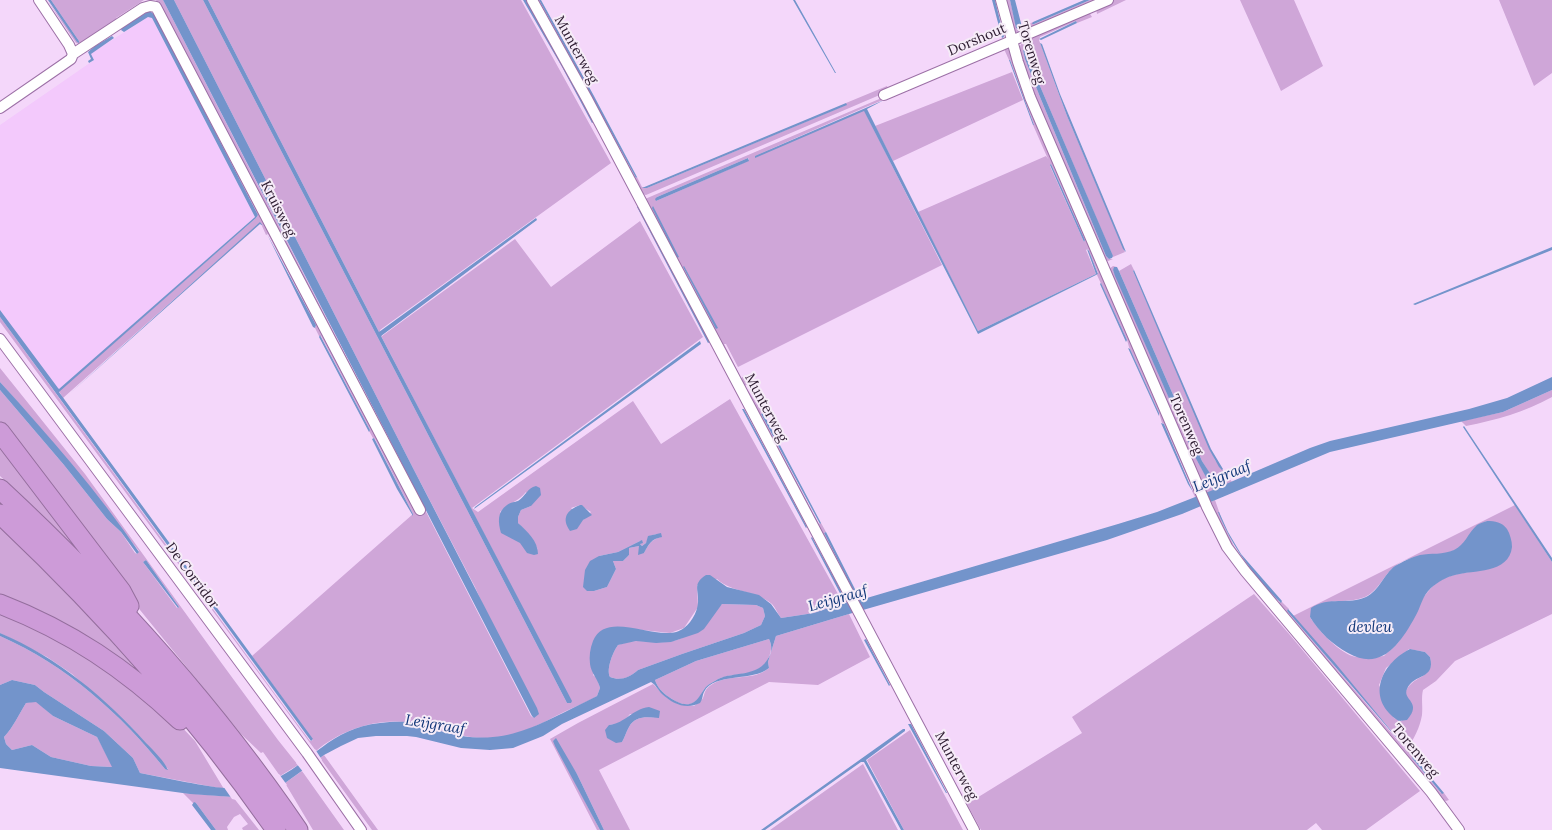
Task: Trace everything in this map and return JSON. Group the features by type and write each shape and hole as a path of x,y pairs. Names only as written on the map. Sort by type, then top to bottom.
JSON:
{"highway":[{"path":"0,432 121,591 145,636"},
{"path":"0,489 70,555 145,636 251,764 298,830"},
{"path":"0,514 46,557 121,636 202,731 276,830"},
{"path":"0,604 44,623 100,655 150,692 227,763"}],"street":[{"path":"39,0 73,54"},
{"name":"Munterweg","path":"532,0 587,99 974,830"},
{"name":"Torenweg","path":"1001,0 1030,97 1207,507 1228,547 1245,571 1419,777 1459,830"},
{"name":"Dorshout","path":"884,95 1108,0"},
{"name":"Kruisweg","path":"0,108 62,66 71,59 73,54 143,8 156,7 420,510"},
{"name":"De Corridor","path":"0,339 307,753 361,830"}],"shaded area":[{"path":"47,0 79,43 51,0 144,0 116,18 117,20 149,0 84,45 76,43"},
{"path":"156,0 163,0 531,716 534,718 475,587 174,0 203,0 567,703 571,701 208,0 521,0 611,163 380,330 382,336 515,239 551,287 640,221 703,337 472,508 478,512 633,401 661,444 730,399 843,603 814,613 781,618 772,604 765,599 730,587 717,579 697,585 698,607 684,628 670,633 614,627 593,675 597,678 600,688 597,696 530,729 501,737 481,738 453,734 403,722 376,723 338,736 316,751 0,322 0,317 275,694 310,741 313,740 252,656 413,514 263,226 260,223 63,398 59,391 258,215 154,12 421,509","holes":["526,492 531,506 521,510 518,523 530,536 538,550 500,512","580,505 591,512 583,520 571,508","656,534 661,537 655,539 644,553 639,550 639,546 629,548 629,555 623,561 613,561 616,569 607,587 594,591 599,556 618,552 640,541 642,546 650,536"]},
{"path":"535,0 539,0 642,187 647,188 887,86 889,91 646,195 642,194"},
{"path":"1004,0 1010,0 1017,30 1090,0 1102,0 1018,33 1013,31"},
{"path":"1114,0 1126,0 1097,14 1096,8"},
{"path":"1240,0 1294,0 1323,66 1281,91"},
{"path":"1499,0 1552,0 1552,73 1534,86"},
{"path":"1089,12 1092,17 1077,23 1076,21 1040,37 1039,40 1067,116 1125,252 1113,257 1040,86 1028,50 1023,50 1040,97 1106,256 1109,259 1113,259 1108,261 1105,260 1030,89 1018,49 1024,40"},
{"path":"148,17 152,18 255,217 57,392 0,314 0,125 94,60 90,54"},
{"path":"1008,44 1200,496 1195,497 1192,491 1097,275 1098,273 1088,249 1086,250 1096,274 978,331 918,212 1046,156 1048,159 1004,49 755,156 864,110 942,265 738,367 726,344 724,344 741,378 743,377 747,384 745,386 763,413 761,414 819,524 821,523 826,532 824,533 856,596 858,595 860,600 855,601 645,199","holes":["749,159 748,161 656,201 657,197","1051,164 1085,240 1084,242 1050,166","683,267 684,267 717,329"]},
{"path":"1012,72 1023,100 893,161 875,126"},
{"path":"1131,264 1215,460 1232,482 1219,488 1202,461 1119,271"},
{"path":"1113,266 1117,267 1113,270 1194,455 1214,490 1205,494 1109,269"},
{"path":"0,368 85,474 220,661 298,765 280,776 263,752 261,753 241,734 140,610 0,428 0,390 107,519 121,532 135,553 137,554 139,551 47,436 0,382","holes":["146,560 179,607 177,608 143,562"]},
{"path":"1552,390 1552,397 1510,415 1466,426 1461,421 1503,412"},
{"path":"0,437 101,573 0,476"},
{"path":"1215,500 1234,546 1248,565 1279,602 1282,602 1289,609 1287,611 1413,756 1412,758 1441,793 1444,793 1449,800 1440,799 1240,562 1209,503"},
{"path":"1515,505 1552,562 1552,614 1455,661 1436,681 1423,690 1421,719 1407,749 1293,616","holes":["1487,521 1509,556 1493,567 1447,577 1438,582 1421,601 1400,640 1384,656 1356,657 1343,652 1330,641 1310,617 1315,606 1320,604 1354,600 1369,595 1390,570 1401,562 1416,557 1438,555 1453,551 1482,523","1409,649 1425,652 1430,657 1431,664 1427,673 1414,682 1406,691 1402,721 1394,718 1379,685 1386,668"]},
{"path":"0,527 102,629 156,692 0,602"},
{"path":"1254,594 1420,791 1366,830 1322,830 1316,823 1307,830 981,830 967,804 1082,733 1072,717"},
{"path":"722,604 756,605 763,608 765,616 761,625 744,633 638,670 625,678 610,677 609,665 618,645 635,641 665,642 682,638"},
{"path":"0,608 57,633 176,721 195,741 224,789 140,773 133,758 104,731 35,685 12,680 0,685 0,636 47,661 70,676 111,710 165,769 168,769 131,727 72,674 47,657 0,633"},
{"path":"849,614 870,657 818,685 769,682 599,770 630,830 604,830 577,774 553,740 600,830 597,830 550,739 653,684 671,700 680,704 694,706 702,699 708,688 718,681 756,675 769,668 768,662 776,636","holes":["630,714 659,718 651,717 635,720 629,727 622,742 609,725 621,722"]},
{"path":"769,639 771,652 761,667 748,673 718,679 707,686 699,698 692,703 684,704 673,700 662,692 656,683 655,680 696,661"},
{"path":"36,701 53,716 97,737 113,767 91,766 51,757 32,745 12,750 6,744 4,737 26,703"},
{"path":"910,730 963,830 904,830 867,760"},
{"path":"324,755 378,830 372,830 320,758"},
{"path":"863,764 898,830 770,830"},
{"path":"302,771 344,830 313,830 285,783"},
{"path":"183,793 233,797 259,830 243,830 242,828 248,824 240,814 234,817 227,827 228,830 216,830 196,803 193,803"}],"water":[{"path":"48,0 51,0 79,43 77,42"},
{"path":"163,0 174,0 537,708 539,714 534,718 532,716"},
{"path":"203,0 208,0 379,332 536,218 537,220 381,336 572,701 571,703 567,703"},
{"path":"523,0 526,0 594,122 592,123"},
{"path":"539,0 541,0 594,96 636,178"},
{"path":"793,0 795,0 836,73 835,73"},
{"path":"992,0 995,0 1004,37 1002,38"},
{"path":"1010,0 1015,0 1022,27 1020,30 1016,28"},
{"path":"1084,0 1090,0 1032,24 1033,22"},
{"path":"147,12 155,15 258,215 59,392 313,739 311,741 0,317 0,310 59,389 255,217 152,18 148,17 124,32 121,30"},
{"path":"1076,21 1077,23 1041,40 1039,39"},
{"path":"112,36 114,38 91,54 94,60 89,63 88,61 91,59 88,52"},
{"path":"1040,43 1126,252 1123,249 1067,116"},
{"path":"1028,49 1040,86 1113,256 1112,258 1109,259 1106,256 1040,97 1025,59 1023,50"},
{"path":"1010,60 1034,125 1033,125"},
{"path":"884,100 867,109 978,331 1096,274 1087,249 1098,274 978,334 864,111 755,158 755,156"},
{"path":"846,103 847,105 647,188 642,188"},
{"path":"748,158 749,161 656,201 655,199 657,197"},
{"path":"1050,165 1085,240 1084,242"},
{"path":"638,206 710,342 708,343"},
{"path":"653,206 679,257 677,258 652,208"},
{"path":"260,222 263,226 260,224 68,395"},
{"path":"267,234 316,325 315,328 313,327"},
{"path":"1552,247 1552,250 1415,305 1413,304"},
{"path":"684,266 718,328 716,329"},
{"path":"1114,267 1117,267 1202,461 1219,487 1330,441 1469,409 1507,398 1552,377 1552,390 1503,412 1330,452 1182,514 1107,540 776,636 768,662 769,668 754,675 716,682 709,686 704,692 700,703 695,705 685,706 671,701 651,682 562,724 543,736 513,748 490,750 461,748 407,736 358,738 324,755 285,783 233,797 190,794 0,768 0,685 12,680 35,685 104,731 133,758 140,773 217,787 249,787 260,785 285,774 334,739 363,726 410,722 456,735 490,737 514,733 550,719 597,696 600,688 591,667 590,650 593,641 600,631 610,627 622,627 662,633 674,632 684,628 695,614 698,606 697,585 706,575 710,575 727,587 759,595 771,604 781,618 814,613 1157,512 1213,490 1194,455 1113,270","holes":["722,604 756,605 763,608 765,616 761,625 744,633 638,670 624,678 610,677 609,665 618,645 636,641 671,642 698,633 704,629","769,639 771,644 770,655 759,668 718,679 707,686 696,701 692,703 677,702 662,692 655,680 696,661","36,702 53,716 97,737 112,767 91,766 51,757 32,745 12,750 6,744 4,737 26,703"]},
{"path":"1134,270 1211,449 1222,470 1209,449"},
{"path":"1100,284 1127,340 1126,342"},
{"path":"320,335 370,430 369,432 319,337"},
{"path":"700,341 701,344 474,509 475,507"},
{"path":"1128,348 1130,349 1159,416"},
{"path":"0,382 90,486 139,552 137,554 121,532 107,519 0,390"},
{"path":"742,409 744,409 806,528"},
{"path":"763,413 821,523 820,524 761,414"},
{"path":"1161,423 1164,424 1193,492 1188,484"},
{"path":"1463,427 1552,558 1552,562"},
{"path":"374,438 413,514 413,516 372,439"},
{"path":"536,486 540,488 541,495 531,506 521,510 518,517 518,523 528,533 538,549 538,554 534,555 527,553 520,543 501,533 499,521 501,511 504,508 510,503 518,501 531,488"},
{"path":"580,505 592,515 583,520 577,529 570,531 566,522 567,515 572,509"},
{"path":"1218,512 1241,554 1282,601 1281,603 1262,583 1237,549 1223,524"},
{"name":"devleu","path":"1487,521 1498,522 1507,529 1512,545 1509,556 1497,566 1452,576 1434,586 1426,594 1403,637 1380,657 1360,658 1348,653 1327,638 1310,617 1311,608 1318,604 1366,597 1374,591 1391,569 1407,560 1420,555 1450,552 1458,548 1477,525"},
{"path":"826,532 858,595 856,596 824,533"},
{"path":"661,533 662,537 651,542 644,553 638,555 639,546 629,548 629,555 623,561 613,561 616,569 607,587 587,591 583,587 585,570 590,561 599,556 618,552 642,540 643,543 640,544 642,546 646,543 648,536"},
{"path":"812,537 845,598 843,599"},
{"path":"146,560 179,607 178,608 143,562"},
{"path":"1288,609 1336,664 1407,750 1287,611"},
{"path":"0,633 41,654 79,680 131,726 168,770 111,710 91,693 70,676 47,661 0,636"},
{"path":"866,639 890,685 889,686 864,640"},
{"path":"1410,649 1425,652 1430,657 1431,664 1427,673 1414,680 1407,689 1406,693 1413,705 1413,709 1407,720 1399,721 1389,713 1382,703 1380,683 1384,673 1391,664"},
{"path":"649,707 660,711 659,718 651,717 635,720 629,727 622,742 616,743 607,738 605,730 609,725 620,722 638,710"},
{"path":"908,724 911,724 947,793 946,793"},
{"path":"903,729 905,731 866,760 904,830 901,830 864,762 861,762 765,830 761,830"},
{"path":"556,738 577,774 604,830 600,830 555,746 553,741"},
{"path":"1413,756 1444,793 1442,794 1412,758"},
{"path":"194,802 216,830 211,830 192,805"}],"pier":[{"path":"315,749 322,760 304,773 296,763"},
{"path":"279,774 287,785 259,798 241,801 232,799 223,786 243,786 269,779"}],"water label":[{"name":"Leijgraaf","path":"1222,477"},
{"name":"Leijgraaf","path":"838,599"},
{"name":"Leijgraaf","path":"435,725"}]}
